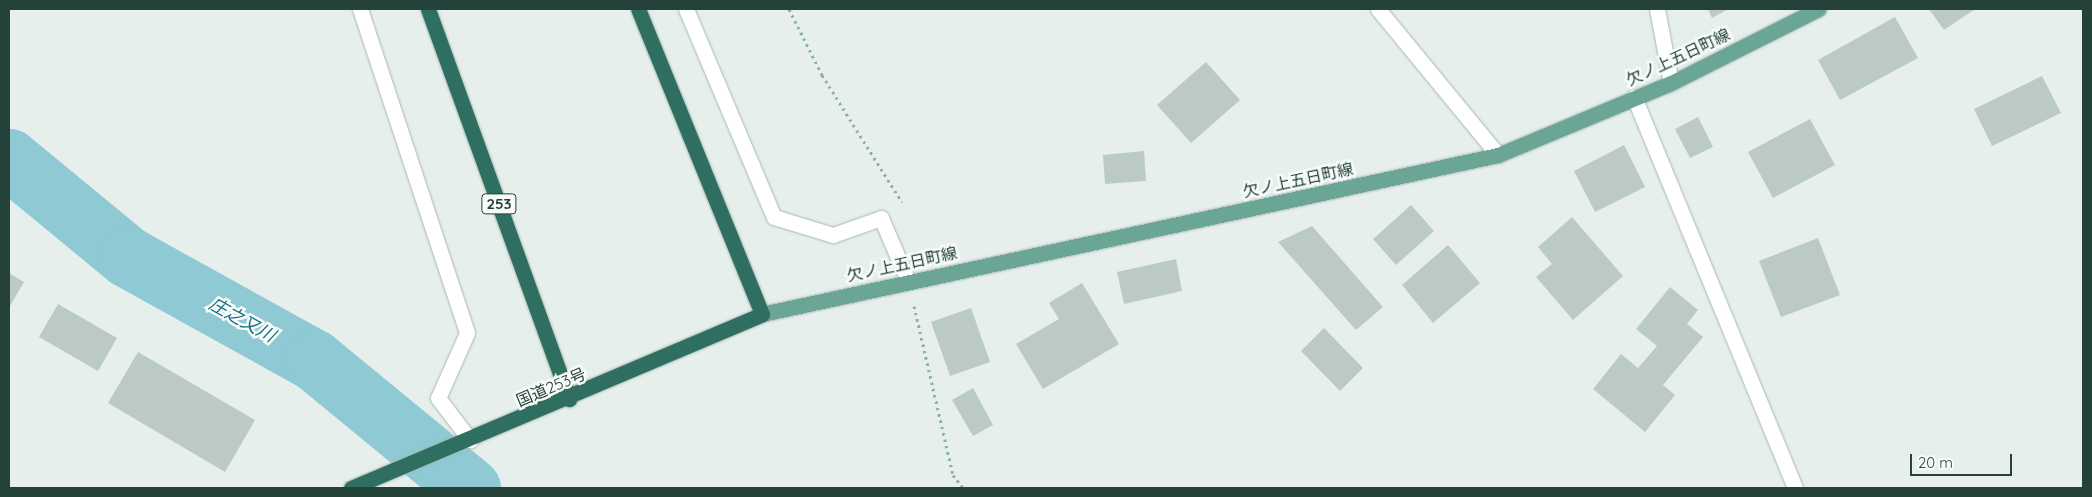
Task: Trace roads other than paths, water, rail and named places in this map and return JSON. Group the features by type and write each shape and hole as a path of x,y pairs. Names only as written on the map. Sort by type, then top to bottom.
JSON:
{"highway":[{"name":"253","path":"428,9 569,399"},
{"path":"638,9 762,314"},
{"name":"国道253号","path":"351,488 569,399 762,314"}],"main road":[{"name":"欠ノ上五日町線","path":"762,314 1498,155 1671,83 1818,9"}],"street":[{"path":"360,9 467,333 438,398 470,440"},
{"path":"686,9 774,217 833,235 880,218 908,281"},
{"path":"1378,9 1498,155"},
{"path":"1657,9 1671,83"},
{"path":"1634,97 1795,488"}],"waterway":[{"name":"庄之又川","path":"9,159 128,257 314,360 470,488"}]}
